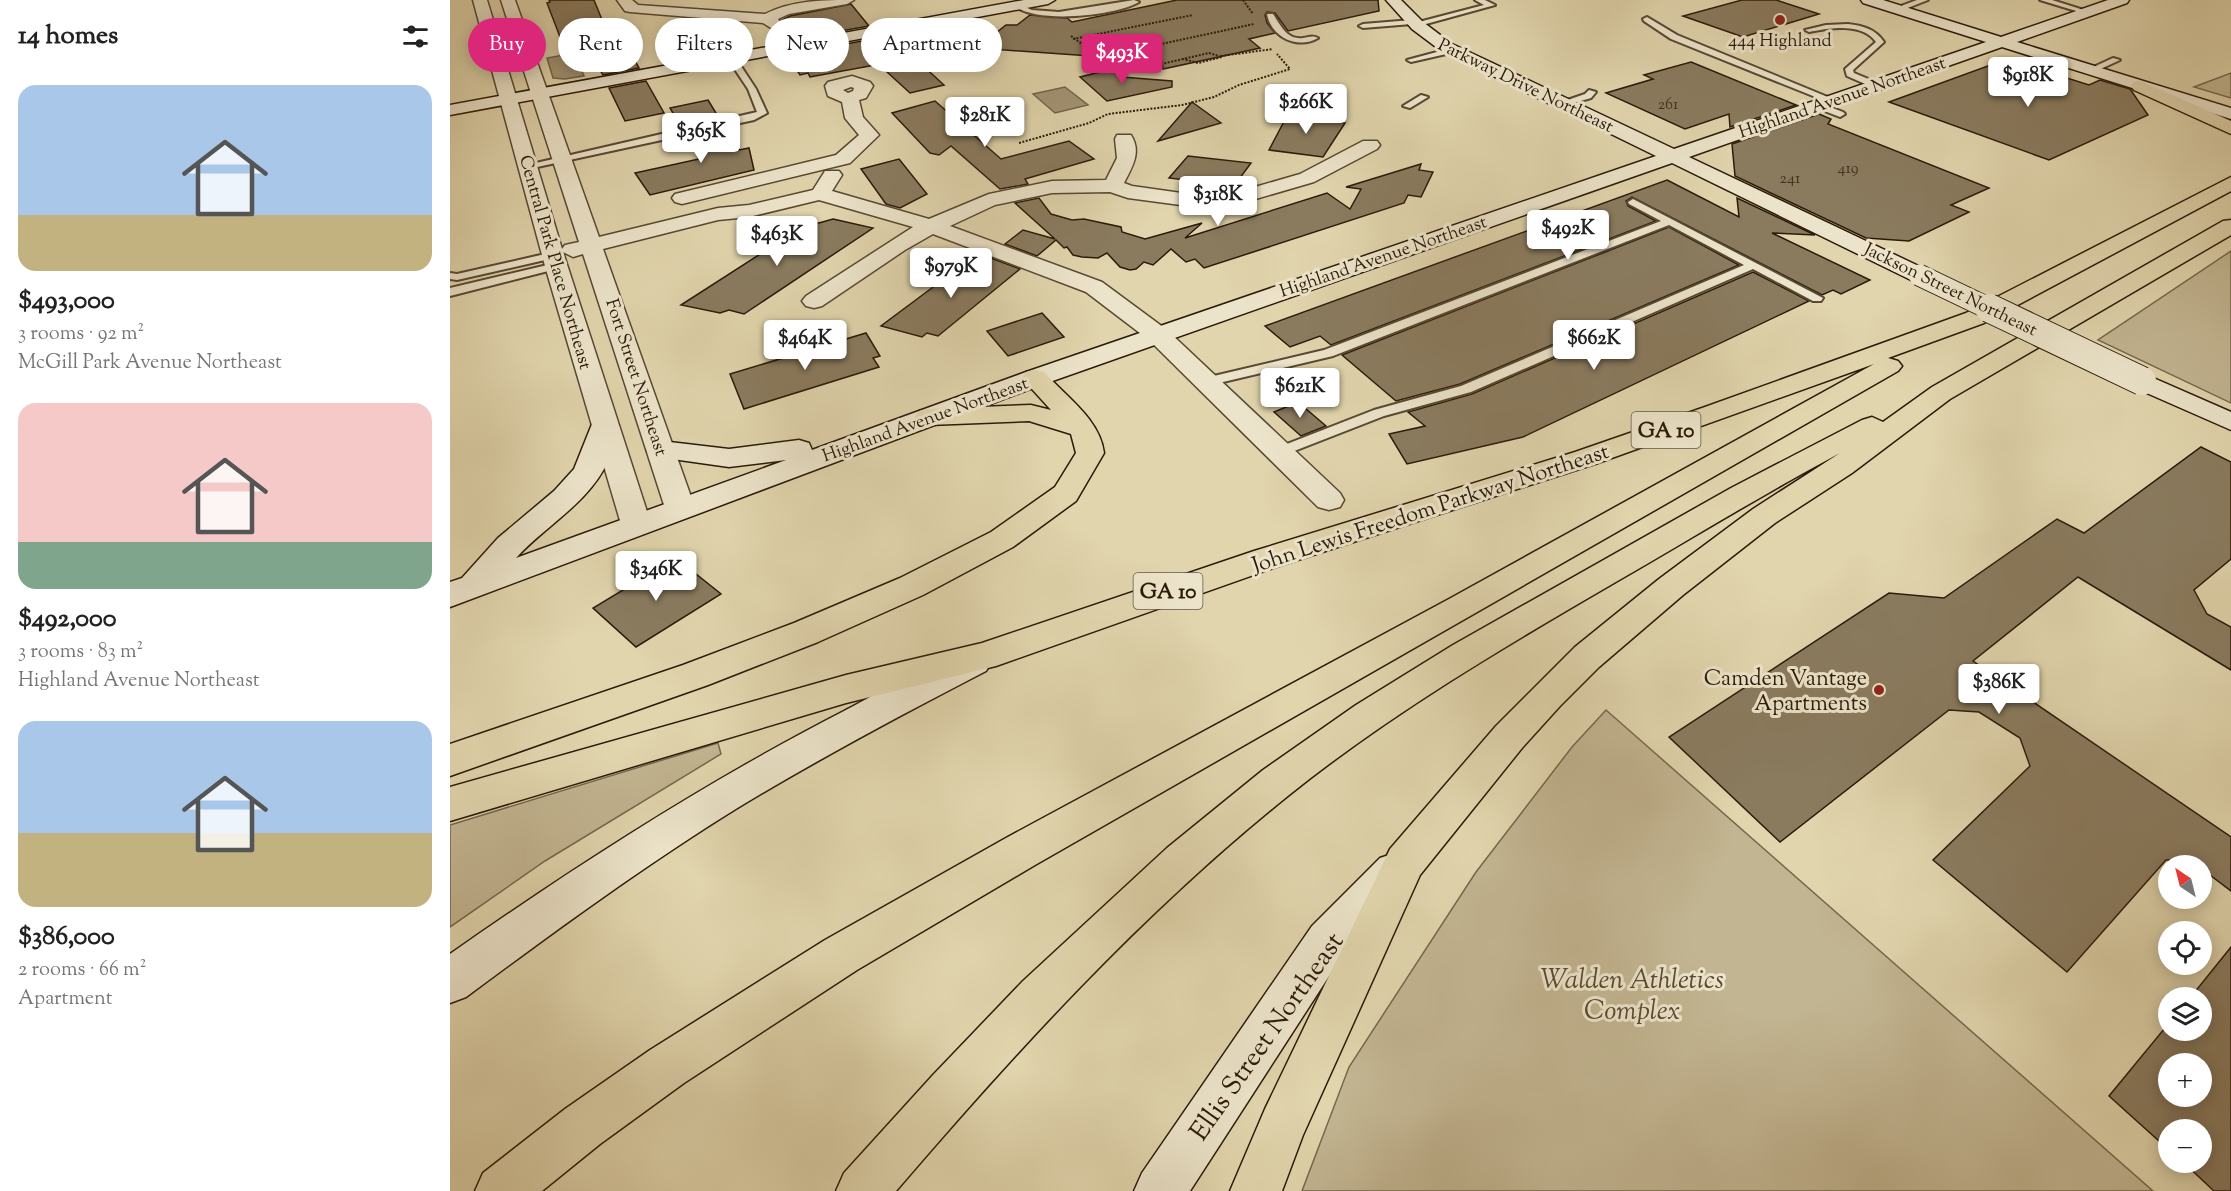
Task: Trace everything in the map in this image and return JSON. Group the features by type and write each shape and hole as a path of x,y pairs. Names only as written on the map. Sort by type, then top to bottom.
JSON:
{"highway":[{"path":"2140,86 2231,128"},
{"name":"John Lewis Freedom Parkway Northeast","path":"450,804 846,689 984,656 1265,559 1585,458 1974,318 2231,183"},
{"path":"862,1191 964,1074 1069,964 1171,870 1235,815 1326,744 1428,676 1521,620 1816,453 1941,393 2231,226"},
{"path":"501,1191 643,1084 761,1003 897,920 1487,594 1974,318"},
{"path":"450,760 562,723 782,642 951,568 1028,523 1063,498 1077,484 1087,468 1091,451 1083,429 1035,378"},
{"path":"1256,1191 1282,1126 1405,862 1509,736 1587,657 1632,617 1764,516 1842,466 1941,393"},
{"path":"922,420 1031,414 1083,429"}],"street":[{"name":"Central Park Place Northeast","path":"480,0 604,425 636,524"},
{"name":"Central Park Place Northeast","path":"508,0 595,251"},
{"path":"624,0 630,8 765,19"},
{"path":"769,18 785,10 847,0"},
{"path":"849,37 1048,0"},
{"name":"Parkway Drive Northeast","path":"1393,0 1429,37 1452,50 1671,155"},
{"path":"1868,0 2231,114"},
{"name":"Highland Avenue Northeast","path":"460,591 1035,378 1671,155 1829,107 1875,85 2122,0"},
{"path":"450,110 661,72"},
{"path":"820,194 843,159 870,135 854,118 850,98"},
{"path":"1113,186 1127,158 1124,139"},
{"path":"814,301 897,245 931,226 989,200 1052,187 1113,186 1128,192 1218,204 1308,177 1370,145"},
{"name":"Jackson Street Northeast","path":"1671,155 2231,422"},
{"path":"682,198 843,159"},
{"path":"555,260 727,223 749,211 820,194 931,226 1094,287 1158,335 1329,500"},
{"name":"Fort Street Northeast","path":"595,251 681,508"},
{"path":"661,450 729,458 752,456 838,441 922,420"},
{"path":"460,591 565,498 586,474 594,459 604,425"},
{"path":"450,981 540,916 686,820 835,733 984,656"},
{"name":"Ellis Street Northeast","path":"1160,1191 1327,941 1405,862"}],"lane":[{"path":"1092,0 1104,8"},
{"path":"1363,26 1413,23 1491,5 1479,0"},
{"path":"1897,9 1924,0"},
{"path":"2044,0 2092,10"},
{"path":"2067,0 2092,10"},
{"path":"1022,3 1025,10 1070,15 1135,2"},
{"path":"1270,16 1288,39 1295,41 1314,38"},
{"path":"1647,19 1674,38 1829,107"},
{"path":"1809,30 1845,26 1870,31 1880,42 1849,69 1850,74 1875,85"},
{"path":"1411,60 1452,50"},
{"path":"2091,70 2116,60"},
{"path":"528,166 754,117 762,113 752,90 740,72"},
{"path":"1563,103 1588,96 1592,92"},
{"path":"1407,106 1424,97"},
{"path":"1633,202 1817,298"},
{"path":"1206,382 1328,353 1670,221"},
{"path":"450,292 494,275 555,260"},
{"path":"1279,452 1379,413 1466,390 1753,265"},
{"path":"450,276 494,275"}],"path":[{"path":"1243,0 1254,16"},
{"path":"1074,39 1193,15"},
{"path":"1100,57 1258,23"},
{"path":"1071,36 1100,57 1127,72 1209,53 1220,56 1273,49"},
{"path":"1019,143 1089,123 1108,114 1182,105 1214,97 1239,85 1290,69 1268,40"},
{"path":"1183,59 1198,63 1218,59 1222,57 1220,56"}],"green space":[{"path":"2231,73 2231,98 2194,87"},
{"path":"2231,251 2231,403 2098,340"},
{"name":"Walden Athletics Complex","path":"1606,710 2153,1191 1302,1191 1349,1067 1476,872 1572,747"},
{"path":"718,743 721,754 545,861 450,927 450,825"}],"shaded area":[{"path":"558,56 558,72 582,72 584,76 553,78 547,58"},
{"path":"1065,87 1088,105 1055,113 1033,94"}],"building":[{"path":"549,0 594,0 601,18 558,18 558,32 547,3 550,2"},
{"path":"1177,0 1378,0 1379,11 1288,31 1275,13 1267,12 1265,15 1267,23 1275,33 1249,39 1260,48 1163,69 1162,61 1002,50 1002,28 1006,25 1017,25 1030,15 1067,18 1072,22"},
{"name":"444 Highland","path":"1742,0 1776,0 1819,14 1743,37 1683,16"},
{"path":"851,4 862,18 861,27 849,30 849,18 786,18"},
{"path":"861,41 861,68 849,70 849,43"},
{"path":"2007,59 2089,85 2100,80 2130,89 2148,115 2049,160 1889,102"},
{"path":"1691,62 1796,105 1730,127 1729,114 1685,129 1606,93 1653,79 1644,75"},
{"path":"1121,67 1122,77 1172,81 1172,87 1107,101 1080,77"},
{"path":"601,72 618,72 603,75"},
{"path":"798,72 837,72 810,77 808,73 800,75"},
{"path":"887,72 930,72 944,85 910,93"},
{"path":"646,81 664,113 625,121 609,88"},
{"path":"708,100 719,118 681,127 670,108"},
{"path":"935,101 1001,159 1069,141 1094,159 1025,179 1028,184 1000,189 951,146 939,155 930,153 892,113"},
{"path":"1192,102 1221,123 1158,141"},
{"path":"1289,112 1332,117 1329,121 1345,123 1323,157 1269,150"},
{"path":"1819,114 1831,119 1828,124 1989,188 1951,205 1969,212 1909,241 1866,238 1735,176 1732,144"},
{"path":"726,128 739,150 749,148 754,170 650,195 635,173 699,159 686,137"},
{"path":"1188,156 1251,163 1234,186 1169,178"},
{"path":"899,159 927,194 900,208 886,204 861,169"},
{"path":"1421,164 1419,170 1433,172 1421,197 1408,195 1404,203 1204,268 1195,259 1186,262 1171,249 1153,265 1144,262 1136,269 1130,270 1120,267 1107,253 1098,258 1073,255 1067,247 1064,248 1056,240 1037,256 1005,244 1023,230 1055,239 1015,203 1039,198 1051,214 1072,220 1084,219 1121,227 1122,232 1145,239 1202,223 1185,238 1327,193 1350,209 1361,189 1346,187"},
{"path":"1667,180 1739,217 1737,198 1815,235 1772,233 1870,280 1841,294 1833,290 1822,295 1632,197 1626,201 1628,206 1656,221 1331,345 1320,336 1290,347 1265,326"},
{"path":"833,219 873,228 744,314 729,310 720,313 681,305 810,222 819,223"},
{"path":"1669,227 1739,265 1460,384 1396,401 1342,355"},
{"path":"988,257 1020,269 938,336 927,333 922,337 881,326 960,267 972,270"},
{"path":"1753,272 1809,301 1523,437 1407,464 1389,434 1425,426 1408,412 1472,394"},
{"path":"1042,313 1064,337 1008,356 987,331"},
{"path":"866,333 880,356 873,358 879,367 744,409 730,374"},
{"path":"1298,402 1326,426 1301,436 1274,412"},
{"name":"Camden Vantage Apartments","path":"2201,447 2231,462 2231,559 2194,590 2207,614 2231,627 2231,670 2078,577 1973,661 2231,837 2231,891 2212,877 2212,855 2158,855 2158,869 2067,972 1933,860 2030,766 2020,738 1979,712 1949,710 1780,842 1669,737 1889,593 1944,598 2057,519 2084,533"},
{"path":"676,558 721,594 636,647 593,608"},
{"path":"2231,947 2231,1191 2214,1191 2195,1173 2212,1173 2212,1119 2158,1119 2158,1140 2109,1096 2158,1036 2158,1041 2212,1041 2212,987 2199,987 2208,975 2212,975 2212,971"}],"place":[{"name":"444 Highland","path":"1780,20"},
{"name":"Camden Vantage Apartments","path":"1879,690"}]}
